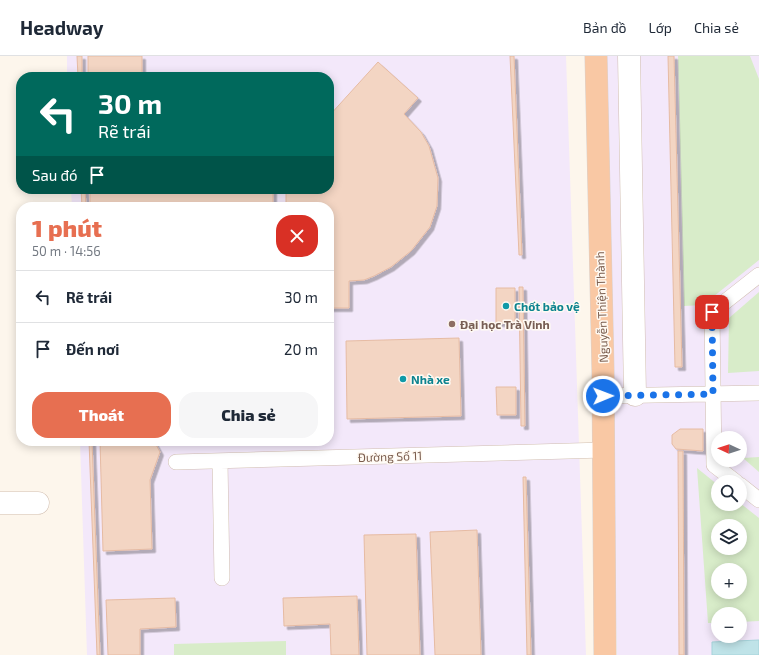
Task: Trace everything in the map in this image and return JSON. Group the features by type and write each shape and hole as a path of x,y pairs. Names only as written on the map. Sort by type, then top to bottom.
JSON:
{"highway":[{"name":"Nguyễn Thiện Thành","path":"596,56 604,450 605,655"}],"street":[{"path":"629,56 635,395"},
{"path":"0,503 38,503"}],"lane":[{"path":"727,475 714,465 712,312 759,274"},
{"path":"603,396 759,393"},
{"name":"Đường Số 11","path":"176,462 604,450"},
{"path":"220,461 222,578"},
{"path":"747,491 759,500"}],"shaded area":[{"name":"Đại học Trà Vinh","path":"67,56 566,56 586,655 87,655 80,446 334,446 334,202 72,202 71,194 334,194 334,72 67,72"},
{"path":"602,56 759,56 759,655 617,655"}],"green space":[{"path":"678,56 750,56 759,79 759,260 703,305 684,306"},
{"path":"759,292 759,371 728,373 729,318"},
{"path":"759,457 759,472 747,462 747,458"},
{"path":"697,468 711,479 711,511 747,511 747,509 759,518 759,621 747,622 747,607 711,607 711,623 708,623"},
{"path":"286,641 286,655 174,655 174,644"}],"water":[{"path":"759,640 759,655 712,655 712,643 747,643 747,641"}],"building":[{"path":"77,56 82,56 82,72 78,72"},
{"path":"88,56 142,56 142,72 88,72"},
{"path":"510,56 514,56 522,255 519,255"},
{"path":"668,56 674,56 682,367 675,367"},
{"path":"378,62 418,98 404,114 421,132 429,146 438,178 437,206 430,227 411,251 391,267 364,280 349,281 349,308 334,308 334,202 286,202 286,194 334,194 334,110"},
{"path":"81,194 85,194 86,202 82,202"},
{"path":"90,194 273,194 273,202 90,202"},
{"path":"519,287 523,287 525,426 521,426"},
{"name":"Chốt bảo vệ","path":"496,288 515,288 515,323 496,323"},
{"name":"Nhà xe","path":"459,338 461,416 347,419 346,341"},
{"path":"496,387 516,387 516,415 497,415"},
{"path":"680,429 703,429 703,451 676,449 672,444 672,435"},
{"path":"89,446 92,446 100,655 97,655"},
{"path":"100,446 157,446 160,452 150,480 152,549 103,551"},
{"path":"678,451 683,451 684,655 679,655"},
{"path":"523,477 526,477 531,655 527,655"},
{"path":"477,530 481,655 435,655 430,532"},
{"path":"416,534 420,655 367,655 364,535"},
{"path":"357,596 359,655 331,655 330,624 284,626 283,598"},
{"path":"175,598 176,627 140,629 140,655 108,655 106,600"}],"place":[{"name":"Chốt bảo vệ","path":"506,306"},
{"name":"Đại học Trà Vinh","path":"452,324"},
{"name":"Nhà xe","path":"403,379"}],"route":[{"path":"603,396 713,394 712,312"}]}
